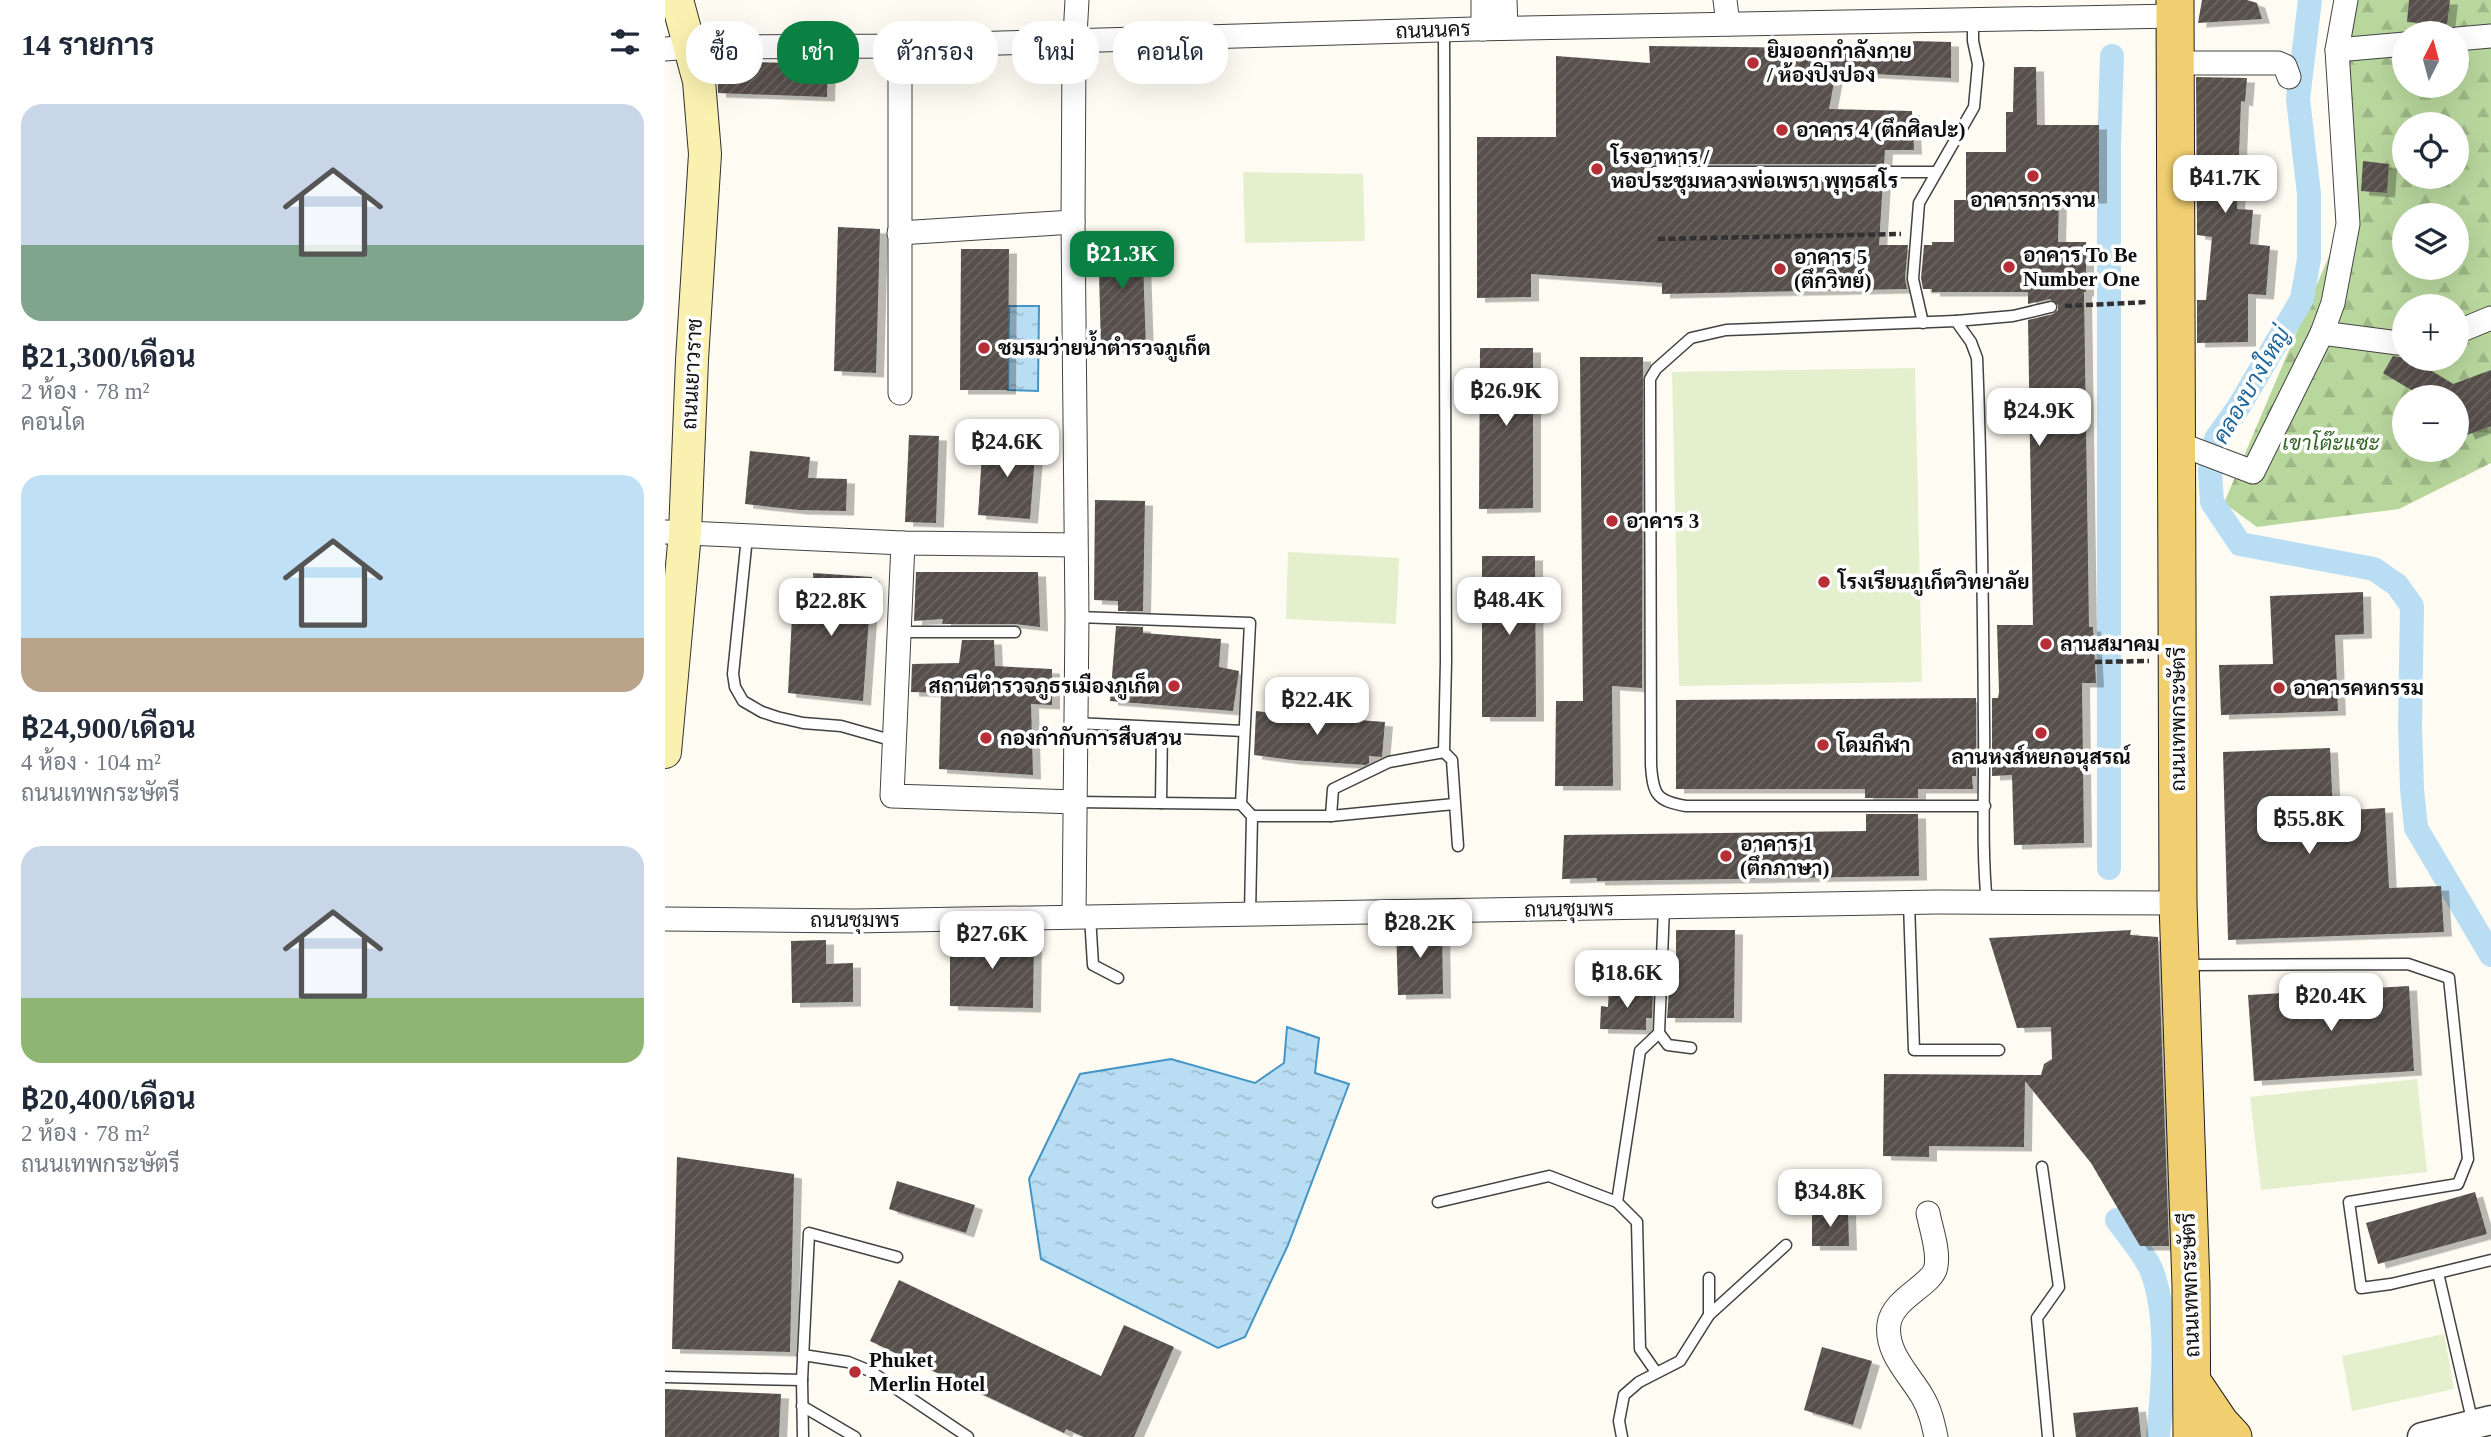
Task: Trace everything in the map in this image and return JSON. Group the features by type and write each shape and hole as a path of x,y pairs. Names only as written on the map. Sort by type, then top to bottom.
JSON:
{"main road":[{"name":"ถนนเยาวราช","path":"665,751 675,533 692,360 705,154 699,81 678,48 677,0"},
{"name":"ถนนเทพกระษัตรี","path":"2175,8 2182,445 2178,903 2193,1383 2192,1437"},
{"path":"2193,1383 2220,1423 2233,1437"}],"street":[{"path":"1076,21 1077,0"},
{"path":"1483,0 1495,28"},
{"path":"1495,28 1505,0"},
{"path":"1725,0 1728,24"},
{"path":"2182,445 2253,472 2322,333 2333,303 2348,225 2332,79 2346,0"},
{"name":"ถนนนคร","path":"1099,40 1728,24 1872,10 2175,8"},
{"path":"2469,38 2491,36"},
{"path":"2337,50 2392,45"},
{"name":"ถนนนคร","path":"678,48 873,46"},
{"path":"2175,63 2278,63 2285,66 2289,77"},
{"path":"900,84 900,393"},
{"path":"1075,84 1073,222 1077,617 1075,802 1082,916"},
{"path":"899,233 1073,222"},
{"path":"2469,327 2491,318"},
{"path":"2322,333 2392,342"},
{"path":"675,533 903,542 1075,545"},
{"path":"903,542 892,796 1075,802"},
{"name":"ถนนชุมพร","path":"665,919 854,921 1909,903 2178,903"},
{"path":"1928,1213 1936,1269 1933,1275 1893,1311 1889,1331 1895,1356 1927,1405 1936,1437"},
{"path":"2422,1437 2480,1427"}],"lane":[{"path":"1923,323 1913,279 1919,203 1974,107 1978,64 1973,41 1972,10"},
{"path":"1444,31 1444,752 1452,760 1458,846"},
{"path":"1655,172 1935,172"},
{"path":"1985,806 1686,806 1669,803 1658,796 1653,785 1650,379 1656,369 1691,338 1726,330 1956,321 2013,316 2051,307"},
{"path":"1956,321 1971,342 1977,358 1982,509 1987,904"},
{"path":"747,537 733,674 735,687 743,701 777,718 841,726 894,741"},
{"path":"1077,617 1250,623 1241,804 1252,816 1250,914"},
{"path":"899,632 1014,632"},
{"path":"1075,723 1244,731"},
{"path":"1161,803 1162,728"},
{"path":"1331,816 1333,789 1389,762 1444,752"},
{"path":"1075,802 1241,804"},
{"path":"1252,816 1331,816 1454,804"},
{"path":"1909,903 1914,1050 1999,1050"},
{"path":"1664,907 1659,1033 1668,1045 1691,1048"},
{"path":"1082,916 1093,965 1118,978"},
{"path":"2179,965 2407,964 2449,978 2468,1158 2458,1184 2349,1202 2361,1288 2391,1284 2491,1260"},
{"path":"1617,1202 1640,1051 1659,1033"},
{"path":"2042,1167 2059,1287 2037,1318 2048,1437"},
{"path":"1438,1202 1549,1176 1617,1202 1637,1222 1640,1349 1656,1372"},
{"path":"803,1437 802,1380 809,1233 897,1257"},
{"path":"1622,1437 1619,1421 1624,1395 1639,1382 1680,1362 1709,1315 1786,1245"},
{"path":"2438,1273 2480,1427"},
{"path":"1709,1278 1709,1315"},
{"path":"803,1355 848,1362 870,1371 968,1437"},
{"path":"665,1377 802,1380"},
{"path":"802,1406 855,1437"}],"path":[{"path":"1658,239 1916,233"},
{"path":"2087,304 2134,303"},
{"path":"2095,662 2132,661"}],"green space":[{"name":"เขาโต๊ะแซะ","path":"2338,0 2491,0 2491,463 2399,509 2257,527 2224,503 2338,235"},
{"path":"1243,172 1363,174 1365,241 1245,243"},
{"path":"1915,368 1922,682 1679,686 1672,372"},
{"path":"1288,552 1399,558 1396,624 1286,619"},
{"path":"2417,1079 2427,1172 2261,1190 2250,1097"},
{"path":"2444,1334 2454,1389 2352,1411 2342,1356"}],"water":[{"path":"1009,306 1039,306 1038,391 1008,390"},
{"path":"1287,1027 1319,1038 1315,1073 1349,1084 1288,1245 1245,1337 1218,1348 1041,1259 1029,1179 1080,1074 1171,1059 1255,1083 1284,1063"}],"building":[{"path":"2202,0 2247,0 2257,3 2262,19 2198,23"},
{"path":"2409,0 2450,0 2447,21 2407,21"},
{"path":"1913,41 1951,42 1951,78 1836,72 1829,109 1912,111 1914,150 1885,150 1884,164 1655,164 1647,171 1655,180 1883,180 1879,245 1908,245 1905,278 1907,289 1662,294 1662,283 1531,274 1531,297 1477,298 1477,137 1556,137 1556,56 1650,63 1649,46 1913,51"},
{"path":"763,62 777,63 777,84 827,84 827,97 718,93 718,84 763,84"},
{"path":"2014,67 2036,67 2037,125 2099,125 2099,199 2059,199 2058,242 2086,242 2084,292 2089,627 2093,627 2096,683 2082,683 2084,843 2014,845 2012,775 1992,776 1992,698 1998,698 1999,692 1997,625 2033,625 2028,320 2053,314 2058,310 2058,305 2050,299 2028,304 2028,292 1932,292 1932,289 1923,289 1921,278 1924,245 1932,245 1932,242 1954,242 1954,200 1966,200 1966,152 2006,152 2006,112 2013,112"},
{"path":"2196,77 2247,78 2245,102 2241,101 2237,209 2253,210 2250,244 2270,246 2266,295 2248,294 2248,342 2197,343 2197,300 2206,300 2212,237 2197,235"},
{"path":"2363,161 2389,164 2387,193 2361,191"},
{"path":"838,227 880,229 876,373 834,371"},
{"path":"1142,233 1146,348 1101,349 1098,234"},
{"name":"ชมรมว่ายน้ำตำรวจภูเก็ต","path":"961,249 1009,249 1008,390 960,390"},
{"path":"1480,348 1533,348 1533,508 1479,509"},
{"name":"อาคาร 3","path":"1580,357 1643,357 1642,688 1612,686 1613,786 1555,786 1556,701 1583,701"},
{"path":"2392,358 2392,371 2432,371 2453,384 2491,370 2491,426 2469,434 2469,385 2403,385 2383,373"},
{"path":"909,435 939,436 936,523 905,522"},
{"path":"983,439 1036,443 1030,519 978,515"},
{"path":"750,451 810,457 808,478 847,479 846,511 799,510 745,504"},
{"path":"1095,500 1145,501 1143,611 1118,611 1118,601 1094,600"},
{"path":"1482,556 1535,556 1536,717 1482,717"},
{"path":"916,572 1038,572 1040,627 1015,624 942,624 943,619 914,621"},
{"path":"813,573 872,577 863,701 788,693 793,597 814,598"},
{"path":"2363,592 2364,634 2335,635 2338,711 2221,715 2219,665 2273,664 2270,596"},
{"name":"สถานีตำรวจภูธรเมืองภูเก็ต","path":"1116,626 1143,627 1143,633 1221,639 1219,667 1239,671 1233,711 1110,701"},
{"path":"962,640 994,640 995,666 1052,669 1052,705 1031,704 1033,775 939,769 941,693 911,692 912,664 959,663"},
{"name":"โดมกีฬา","path":"1976,698 1976,776 1972,776 1973,789 1918,789 1918,798 1865,798 1865,789 1676,789 1676,700"},
{"path":"1288,703 1319,704 1319,717 1385,722 1382,757 1369,756 1369,763 1366,765 1254,755 1256,711 1288,715"},
{"path":"2330,748 2333,811 2385,808 2389,888 2441,886 2444,932 2228,940 2223,752"},
{"name":"อาคาร 1 (ตึกภาษา)","path":"1866,814 1918,814 1919,876 1597,881 1597,878 1562,879 1564,835 1866,831"},
{"path":"1442,925 1443,994 1398,995 1396,926"},
{"path":"1676,930 1735,930 1734,1018 1667,1018 1669,991 1676,991"},
{"path":"2131,930 2130,935 2158,937 2169,1246 2140,1246 2091,1163 2025,1081 2024,1147 1929,1146 1929,1157 1883,1156 1884,1074 2041,1075 2044,1064 2052,1059 2051,1027 2017,1028 1989,938"},
{"path":"1034,934 1033,1008 950,1006 950,935"},
{"path":"826,940 826,964 853,963 853,1002 792,1003 791,941"},
{"path":"2409,986 2414,1071 2254,1081 2248,995"},
{"path":"1609,988 1653,990 1652,1018 1646,1018 1646,1030 1600,1029 1601,1006 1608,1007"},
{"path":"677,1157 794,1174 790,1352 672,1349"},
{"path":"897,1181 975,1205 966,1233 889,1209"},
{"path":"2475,1192 2487,1234 2378,1264 2366,1223"},
{"path":"1812,1211 1848,1211 1849,1246 1812,1246"},
{"path":"899,1280 1101,1376 1124,1325 1174,1347 1134,1437 1084,1437 1066,1429 1064,1433 870,1341"},
{"path":"1822,1347 1872,1361 1853,1425 1804,1410"},
{"path":"665,1389 781,1394 779,1437 665,1437"},
{"path":"2138,1407 2141,1437 2076,1437 2073,1413"}],"waterway":[{"name":"คลองบางใหญ่","path":"2310,0 2298,99 2309,194 2309,259 2302,299 2238,408 2216,439 2210,471 2212,502 2240,544 2374,569 2397,585 2412,606 2410,724 2416,828 2491,955"},
{"path":"2109,868 2109,147 2112,56"},
{"path":"2117,1220 2148,1263 2161,1308 2162,1396 2158,1437"}],"place":[{"name":"ยิมออกกำลังกาย / ห้องปิงปอง","path":"1753,63"},
{"name":"อาคาร 4 (ตึกศิลปะ)","path":"1782,130"},
{"name":"โรงอาหาร / หอประชุมหลวงพ่อเพรา พุทฺธสโร","path":"1597,169"},
{"name":"อาคารการงาน","path":"2033,176"},
{"name":"อาคาร To Be Number One","path":"2009,267"},
{"name":"อาคาร 5 (ตึกวิทย์)","path":"1780,269"},
{"name":"ชมรมว่ายน้ำตำรวจภูเก็ต","path":"984,348"},
{"name":"อาคาร 3","path":"1612,521"},
{"name":"โรงเรียนภูเก็ตวิทยาลัย","path":"1824,582"},
{"name":"ลานสมาคม","path":"2046,644"},
{"name":"สถานีตำรวจภูธรเมืองภูเก็ต","path":"1174,686"},
{"name":"อาคารคหกรรม","path":"2279,688"},
{"name":"ลานหงส์หยกอนุสรณ์","path":"2041,733"},
{"name":"กองกำกับการสืบสวน","path":"986,738"},
{"name":"โดมกีฬา","path":"1823,745"},
{"name":"อาคาร 1 (ตึกภาษา)","path":"1726,856"},
{"name":"Phuket Merlin Hotel","path":"855,1372"}]}
